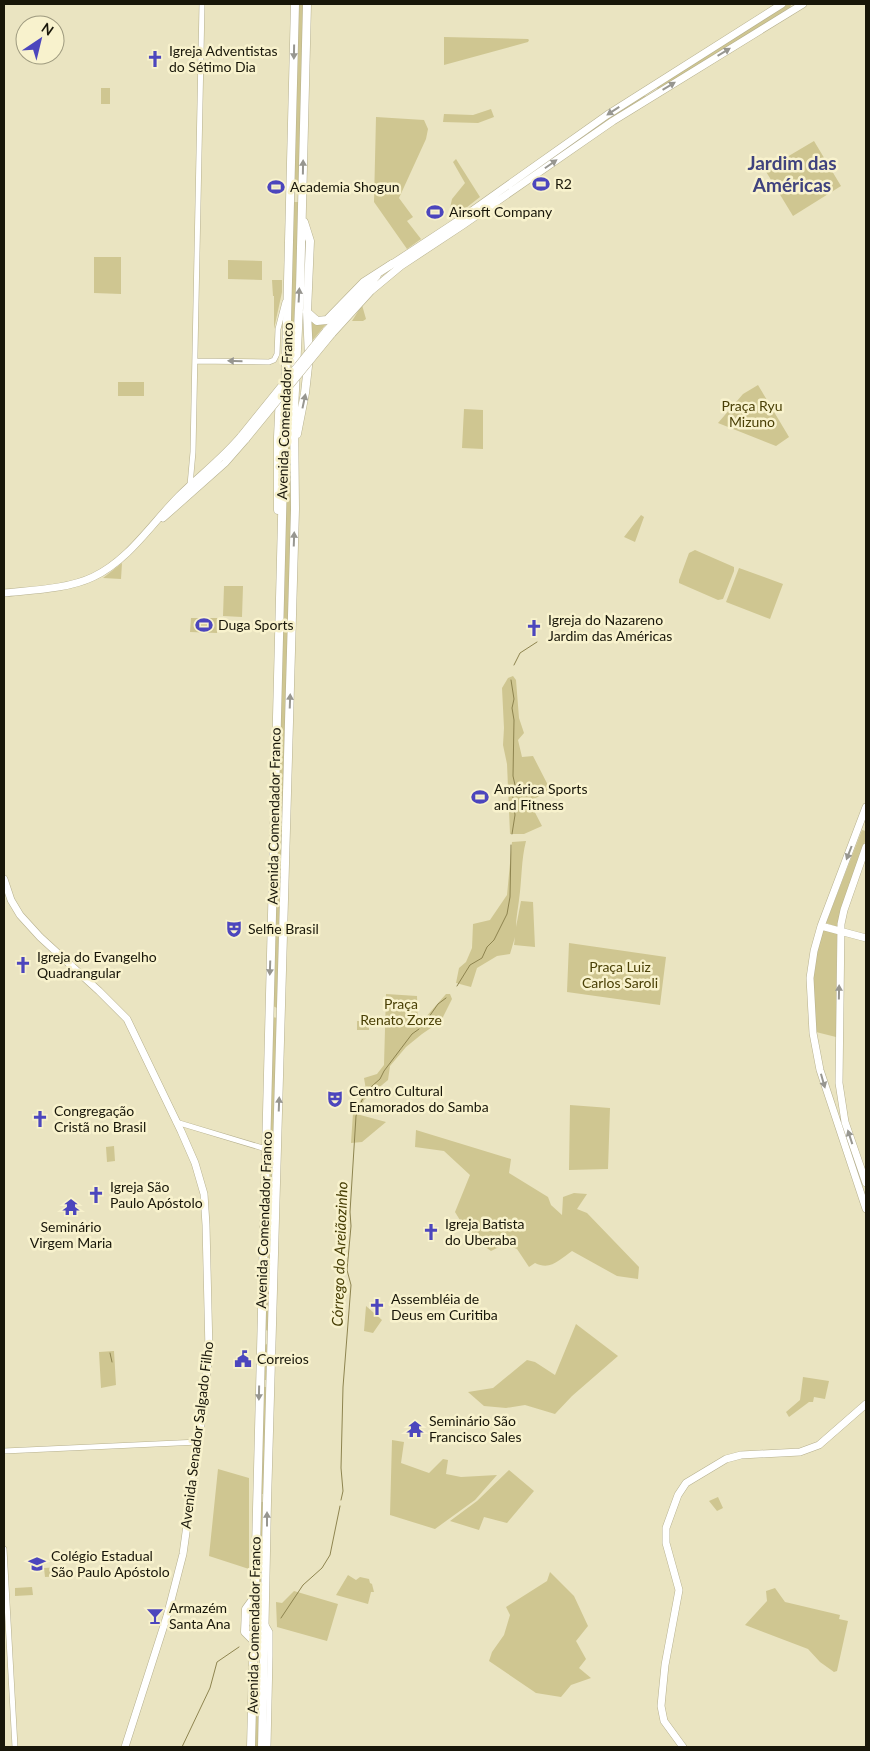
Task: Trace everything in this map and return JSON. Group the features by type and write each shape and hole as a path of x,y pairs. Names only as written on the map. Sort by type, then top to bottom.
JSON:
{"highway":[{"name":"Avenida Comendador Franco","path":"250,1747 253,1640 245,1632 246,1610 254,1598 281,567 277,498 278,437 281,390 286,378 296,4"},
{"name":"Avenida Comendador Franco","path":"262,1747 295,509 296,354 302,216 307,4"},
{"path":"294,449 309,370 310,349 307,312 310,240 302,216"},
{"path":"307,312 317,321 327,320 359,286 392,264"},
{"path":"264,406 286,378"},
{"path":"274,820 280,814 286,820"},
{"path":"270,1004 273,1009 281,1008"},
{"path":"261,1327 266,1333 272,1329"},
{"path":"260,1344 266,1341 272,1346"},
{"path":"257,1501 262,1496 268,1502"},
{"path":"253,1663 258,1659 265,1664"}],"main road":[{"path":"154,524 171,512 225,464 244,437 367,285 392,264 456,222 577,136 782,4"},
{"path":"328,333 362,299 393,272 584,140 794,6 802,4"},
{"path":"577,136 584,140"},
{"path":"4,593 67,585 94,577 120,558 190,486 244,437"},
{"path":"866,807 821,926 814,950 810,978 815,1046 823,1083 866,1209"},
{"path":"866,847 844,910 840,931 838,1066 839,1088 849,1133 866,1183"},
{"name":"Avenida Senador Salgado Filho","path":"4,879 11,900 20,915 40,937 127,1019 181,1131 195,1163 204,1194 209,1351 184,1554 167,1616 125,1747"},
{"path":"821,926 866,938"},
{"path":"683,1747 664,1722 661,1706 665,1665 680,1590 666,1543 666,1528 678,1495 686,1483 726,1459 741,1455 800,1452 819,1445 864,1408 866,1404"}],"street":[{"path":"190,486 193,464 202,4"},
{"path":"195,361 269,362 274,360 277,354 278,329 288,290"},
{"path":"193,464 197,470 207,472"},
{"path":"176,1122 266,1149"},
{"path":"181,1131 197,1129"},
{"path":"4,1452 199,1442"},
{"path":"4,1549 15,1747"},
{"name":"Avenida Comendador Franco","path":"266,1625 270,1632 268,1747"}],"green space":[{"path":"297,4 304,4 300,191 294,191"},
{"path":"787,4 791,5 790,8 658,90 656,86"},
{"path":"444,37 529,40 528,42 444,65"},
{"path":"101,88 110,88 110,104 101,104"},
{"path":"644,94 646,97 589,134 586,132"},
{"path":"491,109 494,117 478,123 443,122 444,114 473,115"},
{"path":"376,117 424,120 428,129 426,139 399,198 413,217 407,221 421,239 407,249 374,202"},
{"path":"814,141 841,186 793,216 765,170"},
{"path":"456,159 480,197 456,214 450,208 452,199 465,183 453,162"},
{"path":"293,202 300,202 292,359 289,358"},
{"path":"94,257 121,257 121,294 94,293"},
{"path":"228,260 262,261 262,280 228,279"},
{"path":"272,280 282,280 282,292 274,329 274,296"},
{"path":"362,305 366,319 363,321 352,321"},
{"path":"331,318 312,341 311,319"},
{"path":"118,382 144,382 144,396 118,396"},
{"name":"Praça Ryu Mizuno","path":"758,385 789,437 776,446 718,423 743,394"},
{"path":"291,395 292,499 284,812 277,810 288,397"},
{"path":"464,409 483,410 483,449 462,448"},
{"path":"641,515 644,517 635,542 624,537"},
{"path":"695,550 734,567 723,599 718,600 679,583 689,553"},
{"path":"122,563 121,579 103,578"},
{"path":"739,568 783,584 770,619 726,602"},
{"path":"224,586 243,586 242,617 223,616"},
{"name":"Duga Sports","path":"191,618 218,618 217,633 190,632"},
{"path":"513,676 516,680 519,718 524,733 518,740 522,757 533,756 551,791 529,801 542,826 524,834 510,834 507,764 503,745 502,688 508,678"},
{"path":"278,826 282,828 279,1007 277,1008 273,1006"},
{"path":"862,830 866,831 866,839 838,920 838,927 826,923"},
{"path":"526,841 516,927 521,901 533,902 535,947 514,945 515,937 510,954 497,956 477,968 471,987 456,983 459,968 466,962 472,948 473,924 490,920 507,895 512,842"},
{"path":"823,929 837,934 836,1037 816,1032 813,967"},
{"name":"Praça Luiz Carlos Saroli","path":"569,943 666,957 660,1005 567,992"},
{"name":"Praça Renato Zorze","path":"386,994 417,996 418,1026 446,994 450,994 452,999 441,1021 406,1047 390,1066 388,1080 364,1100 361,1108 357,1107 366,1090 364,1078 377,1074 384,1065"},
{"path":"272,1017 278,1018 275,1137 268,1136"},
{"path":"357,1021 369,1021 369,1030 357,1030"},
{"path":"570,1105 610,1108 608,1169 569,1170"},
{"path":"353,1113 386,1122 362,1142 351,1143"},
{"path":"416,1130 511,1159 509,1173 548,1197 551,1205 562,1215 563,1197 574,1193 587,1194 577,1209 587,1213 639,1267 638,1279 617,1276 572,1251 551,1265 546,1266 535,1263 529,1267 517,1249 505,1244 491,1251 469,1235 455,1212 470,1175 444,1151 415,1147"},
{"path":"114,1146 115,1161 107,1162 106,1147"},
{"path":"268,1146 275,1146 269,1330 267,1331 264,1327"},
{"path":"366,1306 382,1320 373,1333 364,1331"},
{"path":"576,1324 618,1356 572,1396 555,1414 525,1405 506,1408 484,1406 468,1392 493,1388 527,1360 535,1362 555,1375"},
{"path":"265,1345 268,1345 269,1380 263,1380"},
{"path":"114,1351 116,1385 101,1388 99,1352"},
{"path":"803,1377 829,1381 825,1399 814,1397 813,1402 809,1402 789,1417 786,1412 800,1400"},
{"path":"261,1387 269,1387 265,1494 259,1494"},
{"path":"392,1440 404,1442 401,1463 429,1473 443,1459 448,1460 446,1474 461,1477 497,1475 475,1500 435,1529 390,1515"},
{"path":"218,1469 249,1478 249,1569 209,1556"},
{"path":"509,1470 534,1491 507,1523 484,1517 479,1530 450,1521 477,1501"},
{"path":"718,1497 723,1508 717,1511 709,1501"},
{"path":"261,1502 264,1502 262,1658 256,1656"},
{"path":"61,1567 62,1576 45,1577 44,1568"},
{"path":"550,1572 574,1596 588,1626 576,1641 586,1659 579,1668 591,1678 571,1685 561,1697 536,1693 489,1661 492,1652 504,1635 510,1615 506,1607 547,1581"},
{"path":"348,1575 356,1580 360,1577 369,1579 374,1592 371,1592 368,1604 336,1595"},
{"path":"32,1587 33,1595 15,1596 15,1588"},
{"path":"775,1588 785,1602 840,1615 839,1619 848,1621 837,1671 834,1672 820,1662 808,1649 745,1625 767,1601 766,1591"},
{"path":"294,1591 338,1604 327,1641 277,1627 276,1602 282,1603"},
{"path":"257,1666 260,1666 259,1747 253,1747"}],"waterway":[{"name":"Córrego do Areiãozinho","path":"514,665 520,653 537,642"},
{"name":"Córrego do Areiãozinho","path":"511,680 514,699 512,708 514,720 513,776 515,785 512,789 515,815 512,834"},
{"name":"Córrego do Areiãozinho","path":"457,986 470,965 482,958 487,947 494,940 507,914 510,897 511,845"},
{"name":"Córrego do Areiãozinho","path":"424,1024 438,1004 446,998"},
{"name":"Córrego do Areiãozinho","path":"341,1500 343,1491 341,1468 343,1387 351,1285 347,1270 356,1116 362,1100 372,1086 380,1079 412,1034 419,1029"},
{"path":"110,1353 112,1362"},
{"name":"Córrego do Areiãozinho","path":"281,1618 303,1585 322,1568 330,1555 340,1506"},
{"name":"Córrego do Areiãozinho","path":"182,1747 210,1688 217,1662 239,1647"}],"place":[{"name":"Igreja Adventistas do Sétimo Dia","path":"155,59"},
{"name":"R2","path":"541,184"},
{"name":"Academia Shogun","path":"276,187"},
{"name":"Airsoft Company","path":"435,212"},
{"name":"Duga Sports","path":"204,625"},
{"name":"Igreja do Nazareno Jardim das Américas","path":"534,628"},
{"name":"América Sports and Fitness","path":"480,797"},
{"name":"Selfie Brasil","path":"234,929"},
{"name":"Igreja do Evangelho Quadrangular","path":"23,965"},
{"name":"Centro Cultural Enamorados do Samba","path":"335,1099"},
{"name":"Congregação Cristã no Brasil","path":"40,1119"},
{"name":"Igreja São Paulo Apóstolo","path":"96,1195"},
{"name":"Seminário Virgem Maria","path":"71,1207"},
{"name":"Igreja Batista do Uberaba","path":"431,1232"},
{"name":"Assembléia de Deus em Curitiba","path":"377,1307"},
{"name":"Correios","path":"243,1359"},
{"name":"Seminário São Francisco Sales","path":"415,1429"},
{"name":"Colégio Estadual São Paulo Apóstolo","path":"37,1564"},
{"name":"Armazém Santa Ana","path":"155,1616"}],"district":[{"name":"Jardim das Américas","path":"792,174"}]}
